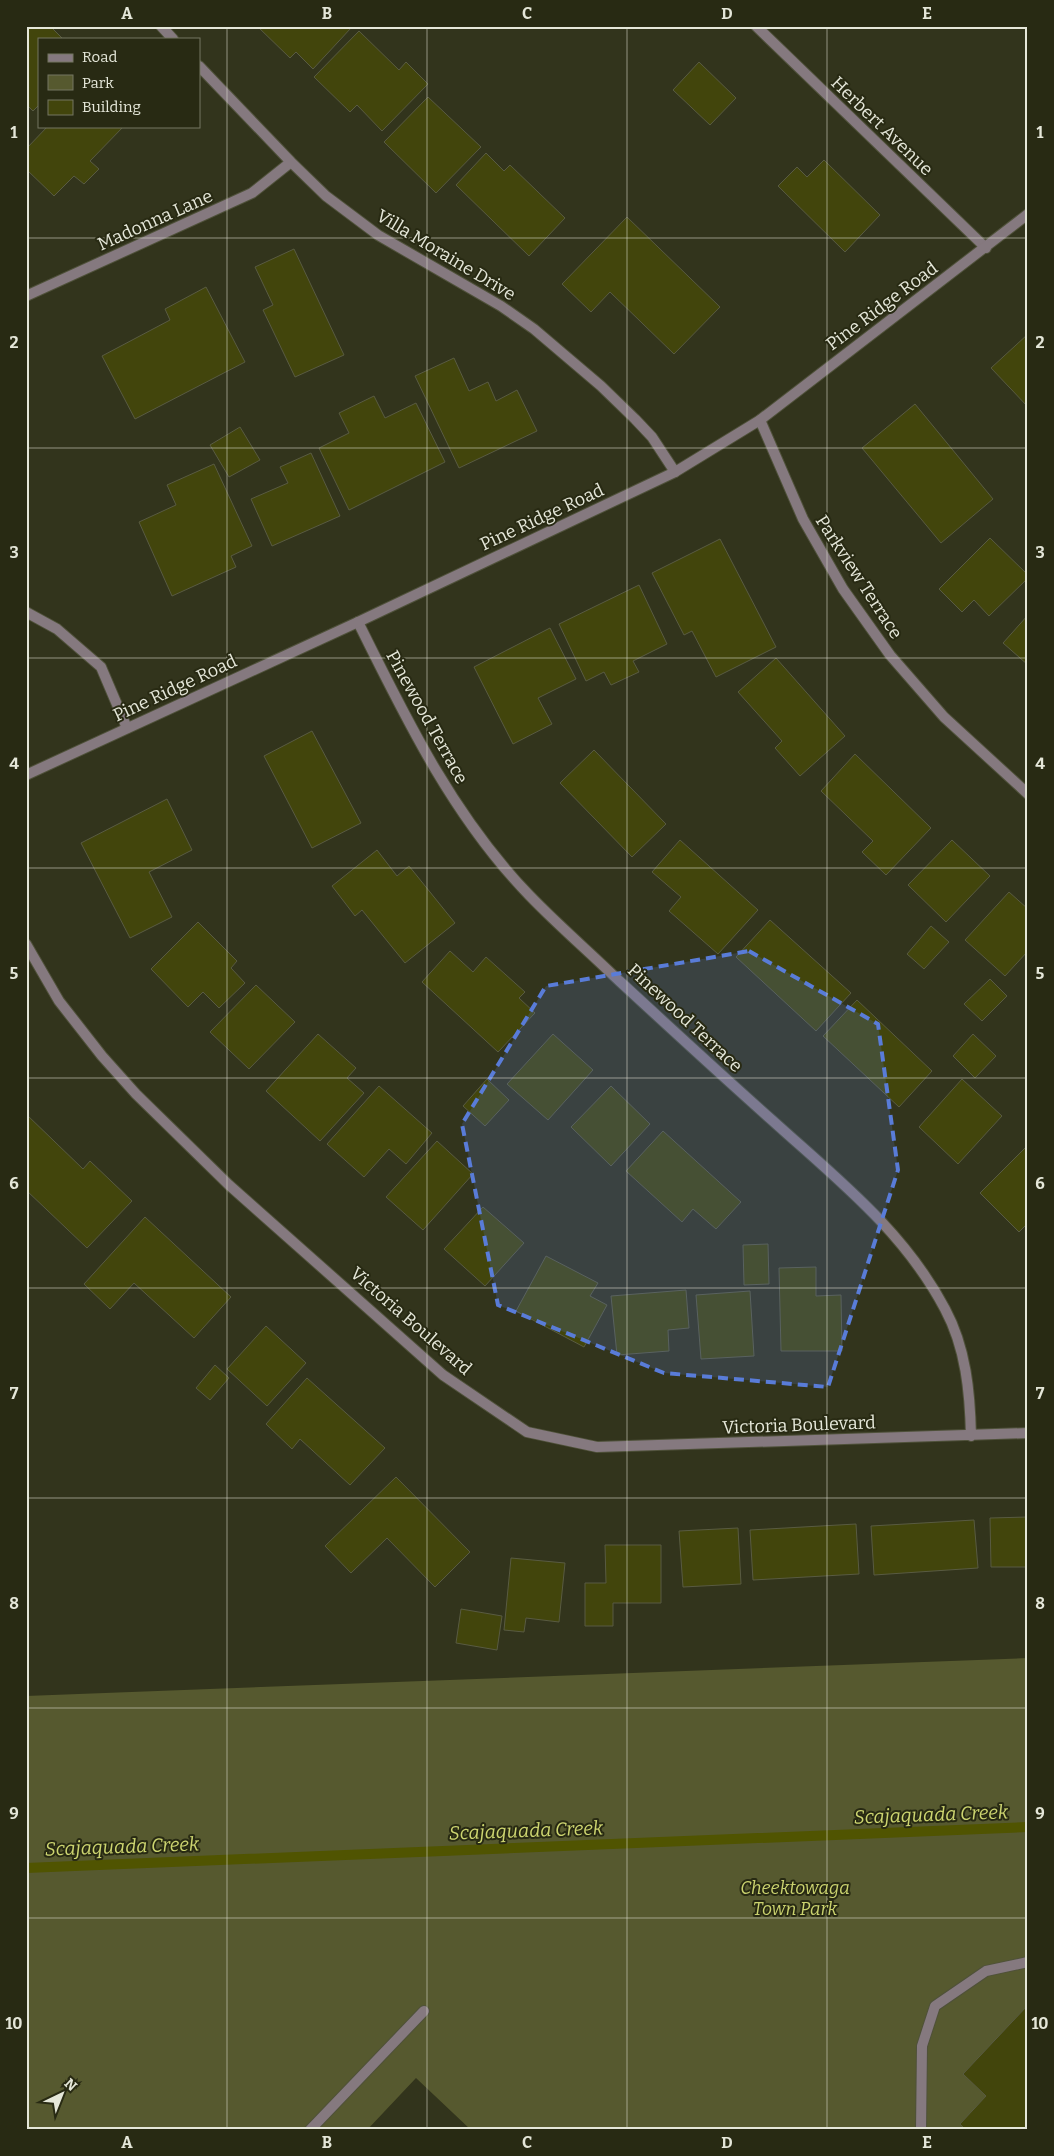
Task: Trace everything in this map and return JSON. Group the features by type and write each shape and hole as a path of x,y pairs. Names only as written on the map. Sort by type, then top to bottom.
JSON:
{"street":[{"path":"161,26 172,38"},
{"name":"Herbert Avenue","path":"756,26 986,248"},
{"name":"Villa Moraine Drive","path":"200,67 326,196 378,234 501,306 534,328 601,386 635,419 652,437 675,472"},
{"name":"Madonna Lane","path":"26,296 252,193 291,162"},
{"name":"Pine Ridge Road","path":"26,775 358,622 675,472 760,420 1028,214"},
{"name":"Parkview Terrace","path":"760,420 802,519 843,589 885,648 944,716 1028,794"},
{"path":"26,612 56,629 101,667 127,728"},
{"name":"Pinewood Terrace","path":"358,622 389,686 458,808 529,895 639,999 876,1215 918,1263 946,1311 960,1342 970,1395 971,1436"},
{"name":"Victoria Boulevard","path":"26,944 59,1001 108,1062 229,1185 443,1375 528,1432 597,1447 1028,1434"},
{"path":"921,2130 922,2046 935,2006 986,1971 1028,1962"},
{"path":"310,2130 424,2011"}],"highlighted area":[{"path":"749,951 878,1024 898,1170 828,1387 664,1373 498,1305 462,1124 546,986"}],"green space":[{"name":"Cheektowaga Town Park","path":"1028,1658 1028,2130 471,2130 416,2078 367,2130 26,2130 26,1696"}],"building":[{"path":"26,26 50,26 62,38 38,38 38,106 33,111 26,104"},
{"path":"257,26 349,26 351,28 313,69 296,52 290,58"},
{"path":"359,31 399,70 406,62 428,84 382,131 357,105 350,112 314,77"},
{"path":"699,62 736,98 710,125 673,90"},
{"path":"428,97 481,147 436,193 384,142"},
{"path":"46,128 122,128 90,161 99,169 84,184 74,176 54,196 26,169 26,149"},
{"path":"486,153 504,171 510,165 565,218 529,256 456,185"},
{"path":"824,160 880,215 845,252 778,186 797,167 807,177"},
{"path":"627,217 720,307 674,354 610,292 591,312 562,284"},
{"path":"294,249 344,355 295,377 263,310 273,305 255,267"},
{"path":"206,287 245,362 135,419 102,356 170,320 165,309"},
{"path":"1028,334 1028,407 991,368"},
{"path":"454,358 469,391 488,382 496,401 517,390 537,431 459,468 415,376"},
{"path":"374,396 385,418 416,403 445,462 349,510 319,448 349,433 339,413"},
{"path":"915,404 993,499 941,543 862,448"},
{"path":"240,427 260,460 229,477 210,445"},
{"path":"311,453 340,516 272,546 251,499 288,483 280,467"},
{"path":"214,464 252,546 231,556 236,567 172,596 139,522 176,505 167,485"},
{"path":"990,538 1028,575 1028,578 989,616 974,600 962,612 939,589"},
{"path":"720,539 776,647 716,677 692,631 684,635 652,573"},
{"path":"639,585 667,644 633,661 639,672 611,685 604,672 586,681 559,624"},
{"path":"1028,615 1028,665 1003,643"},
{"path":"550,628 576,679 538,698 552,724 513,744 474,667"},
{"path":"776,658 845,736 800,776 775,748 782,741 738,692"},
{"path":"312,731 361,823 312,848 264,756"},
{"path":"594,750 666,824 632,857 560,783"},
{"path":"855,754 931,828 886,875 862,852 873,841 821,791"},
{"path":"167,799 192,850 149,872 172,917 130,938 81,843"},
{"path":"680,840 758,910 718,954 669,911 681,897 652,872"},
{"path":"952,840 990,876 946,922 908,885"},
{"path":"377,850 397,876 409,866 455,923 405,963 362,910 355,916 332,886"},
{"path":"1009,892 1028,909 1028,951 1005,976 965,940"},
{"path":"770,920 851,993 816,1031 736,957"},
{"path":"198,922 237,961 231,968 245,983 219,1008 203,992 188,1007 151,969"},
{"path":"931,926 949,942 924,969 907,954"},
{"path":"450,951 473,972 486,957 525,992 519,998 535,1013 498,1052 422,982"},
{"path":"990,979 1007,996 982,1021 964,1004"},
{"path":"256,985 295,1022 249,1069 210,1032"},
{"path":"857,1000 932,1071 899,1107 823,1036"},
{"path":"318,1034 356,1068 347,1078 364,1093 320,1141 266,1091"},
{"path":"553,1034 593,1070 548,1120 507,1084"},
{"path":"973,1034 996,1056 975,1078 953,1056"},
{"path":"487,1079 509,1100 485,1126 463,1106"},
{"path":"962,1079 1002,1116 958,1164 919,1127"},
{"path":"379,1086 432,1133 406,1164 389,1149 364,1177 327,1144"},
{"path":"611,1086 650,1124 611,1166 571,1127"},
{"path":"26,1114 83,1169 90,1161 132,1201 87,1248 26,1190"},
{"path":"663,1131 741,1202 716,1229 693,1209 682,1222 626,1171"},
{"path":"437,1141 473,1174 423,1230 386,1197"},
{"path":"1026,1147 1028,1149 1028,1223 1019,1232 980,1193"},
{"path":"483,1207 524,1243 485,1286 444,1249"},
{"path":"145,1217 231,1297 194,1338 134,1283 110,1309 84,1284"},
{"path":"768,1244 769,1284 744,1285 743,1245"},
{"path":"546,1256 598,1283 590,1296 607,1305 584,1347 516,1311"},
{"path":"816,1267 816,1296 841,1295 842,1351 781,1351 779,1268"},
{"path":"686,1290 689,1328 668,1330 669,1351 617,1355 611,1296"},
{"path":"750,1291 754,1356 701,1359 696,1295"},
{"path":"266,1326 306,1363 267,1406 227,1369"},
{"path":"215,1365 229,1378 210,1400 196,1388"},
{"path":"307,1378 385,1448 350,1485 300,1439 292,1449 266,1424"},
{"path":"396,1477 470,1552 435,1587 387,1538 351,1573 325,1546"},
{"path":"1028,1517 1028,1567 991,1567 990,1518"},
{"path":"974,1520 978,1568 874,1575 871,1526"},
{"path":"856,1524 859,1574 753,1580 750,1530"},
{"path":"738,1528 741,1584 683,1587 679,1531"},
{"path":"605,1545 661,1545 661,1603 613,1603 613,1626 585,1626 585,1583 606,1583"},
{"path":"511,1558 565,1563 559,1622 526,1618 524,1632 504,1630"},
{"path":"461,1609 502,1616 497,1650 456,1643"},
{"path":"1028,2005 1028,2130 966,2130 960,2124 986,2096 963,2074"}],"waterway":[{"name":"Scajaquada Creek","path":"26,1868 1028,1827"}]}
